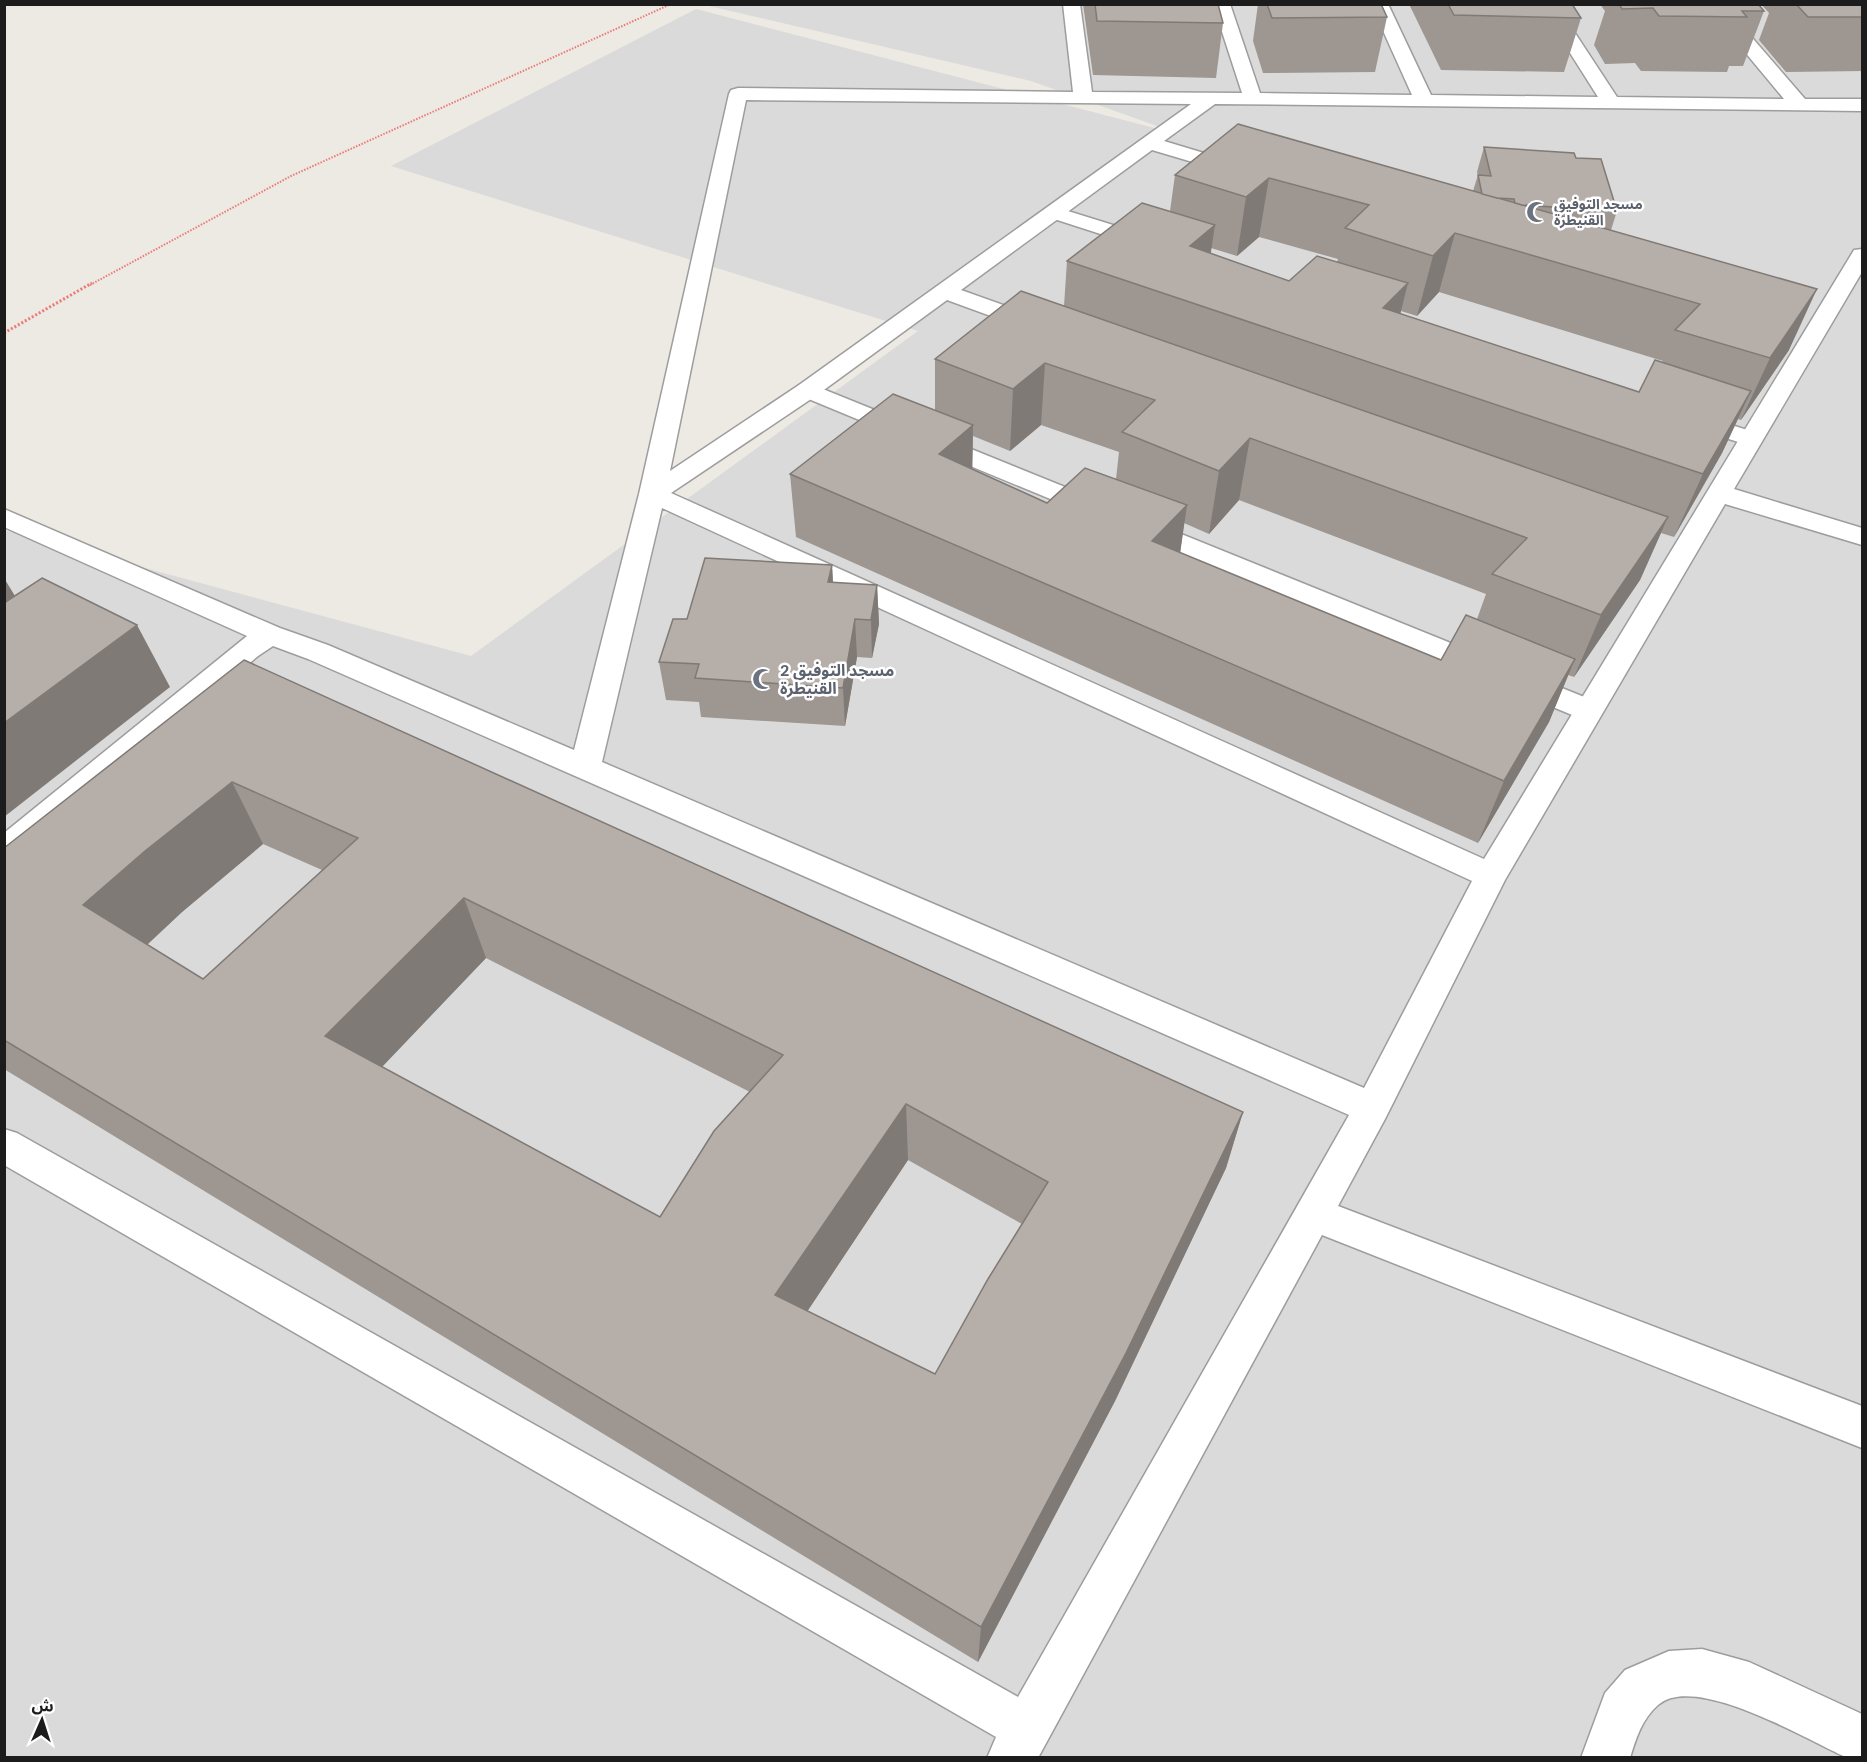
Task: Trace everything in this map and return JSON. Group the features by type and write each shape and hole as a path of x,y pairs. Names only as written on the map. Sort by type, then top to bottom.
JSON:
{"street":[{"path":"1071,4 1083,97"},
{"path":"1221,4 1253,99"},
{"path":"1378,4 1424,100"},
{"path":"1547,4 1611,102"},
{"path":"1713,4 1799,104"},
{"path":"585,770 652,494 738,94 1863,105"},
{"path":"652,494 808,390 947,292 1210,99"},
{"path":"1150,143 1264,177"},
{"path":"1054,213 1167,249"},
{"path":"4,1146 1018,1743 1372,1108 1491,876 1588,710 1666,557 1718,493 1751,439 1800,336 1863,255"},
{"path":"947,292 1059,333"},
{"path":"808,390 1588,710"},
{"path":"1672,414 1751,439"},
{"path":"1718,493 1863,537"},
{"path":"652,494 1491,876"},
{"path":"4,517 270,635 318,652 585,770 1372,1108"},
{"path":"4,851 241,655 270,635"},
{"path":"1313,1214 1863,1427"},
{"path":"1605,1758 1622,1710 1642,1687 1669,1675 1702,1673 1749,1686 1863,1739"}],"path":[{"path":"4,333 170,240 290,177 456,98 671,4"}],"shaded area":[{"path":"705,5 1862,5 1862,1757 5,1757 4,530 471,656 918,331 391,166 696,9 1185,136 1031,81"}],"building":[{"path":"1095,4 1218,4 1223,23 1097,21"},
{"path":"1267,4 1381,4 1387,17 1272,18"},
{"path":"1448,4 1572,4 1581,18 1454,15"},
{"path":"1619,4 1758,4 1764,11 1742,11 1747,17 1659,16 1653,8 1622,9"},
{"path":"1796,4 1863,4 1863,17 1808,17"},
{"path":"1238,124 1817,289 1770,358 1675,330 1700,304 1455,233 1433,256 1345,228 1369,205 1269,178 1246,197 1175,175"},
{"path":"1484,147 1574,153 1576,158 1601,159 1617,211 1522,205 1515,203 1514,199 1482,194 1478,175 1491,176"},
{"path":"1142,203 1215,225 1190,246 1289,281 1317,256 1408,283 1383,308 1639,392 1655,360 1751,391 1703,474 1067,261"},
{"path":"1021,291 1668,517 1601,615 1492,574 1527,538 1250,438 1219,471 1122,432 1155,400 1045,363 1013,389 935,359"},
{"path":"893,394 973,425 939,454 1047,503 1085,468 1187,505 1152,541 1441,660 1466,615 1575,659 1504,781 790,474"},
{"path":"705,558 832,565 828,582 877,585 871,620 855,619 843,688 695,678 699,664 659,662 673,619 687,619"},
{"path":"42,578 137,625 4,723 4,603"},
{"path":"244,660 1243,1112 1126,1353 981,1627 4,1040 4,848","holes":["232,782 358,838 203,979 83,905 145,851","464,898 783,1055 714,1131 660,1217 325,1036","906,1104 1048,1182 988,1279 935,1374 775,1295"]}],"place":[{"name":"مسجد التوفيق القنيطرة","path":"1537,212"},
{"name":"2 مسجد التوفيق القنيطرة","path":"763,679"}]}
